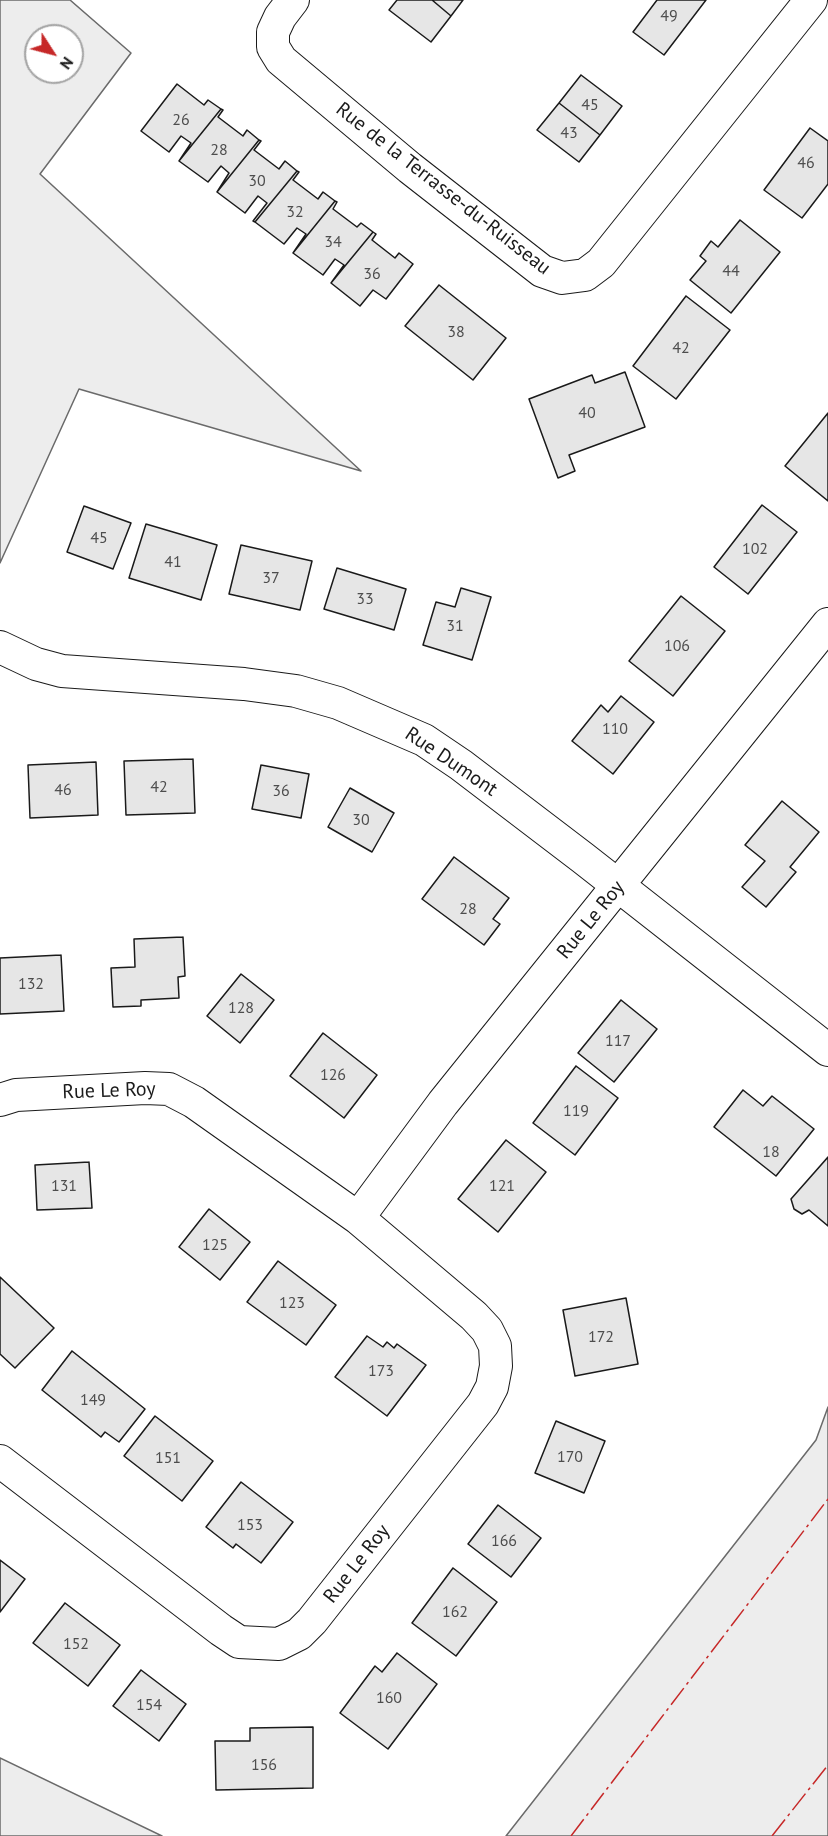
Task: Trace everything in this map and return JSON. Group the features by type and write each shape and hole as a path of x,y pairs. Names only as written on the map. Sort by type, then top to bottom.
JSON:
{"street":[{"name":"Rue de la Terrasse-du-Ruisseau","path":"293,0 280,17 273,32 273,47 281,60 410,168 542,271 562,278 585,275 601,263 811,0"},
{"name":"Rue Le Roy","path":"358,1218 443,1103 828,624"},
{"name":"Rue Dumont","path":"0,647 36,664 62,671 244,684 296,691 338,703 424,740 461,765 619,885 828,1050"},
{"name":"Rue Le Roy","path":"0,1100 16,1095 169,1089 194,1102 358,1218 474,1316 487,1330 495,1346 496,1366 492,1387 483,1404 312,1622 299,1634 279,1644 239,1642 0,1461"}],"shaded area":[{"path":"0,0 70,0 131,53 40,174 361,471 79,389 0,563"},
{"path":"828,1407 828,1836 506,1836 816,1440"},
{"path":"0,1758 162,1836 0,1836"}],"building":[{"path":"397,0 432,0 451,16 431,42 389,10"},
{"path":"432,0 463,0 451,16"},
{"path":"657,0 706,0 664,55 633,32"},
{"path":"581,75 622,106 600,135 559,103"},
{"path":"177,84 204,105 208,100 221,109 179,161 191,143 181,136 169,152 141,131"},
{"path":"559,103 600,135 579,162 537,130"},
{"path":"221,109 223,110 218,117 243,136 247,130 259,140 217,192 229,173 221,166 208,182 179,161"},
{"path":"810,128 828,141 828,184 802,218 764,190"},
{"path":"259,140 261,141 254,150 279,169 285,161 297,171 255,222 253,221 267,203 258,196 245,213 217,192"},
{"path":"297,171 299,172 293,180 318,199 323,192 335,201 293,253 306,234 297,228 284,244 255,222"},
{"path":"335,201 337,202 333,209 357,227 361,223 373,232 331,283 344,265 335,259 323,275 293,253"},
{"path":"740,220 780,252 731,313 690,280 706,261 700,256 711,241 718,247"},
{"path":"373,232 376,234 372,240 395,258 399,253 413,264 386,299 373,290 360,306 331,283"},
{"path":"439,285 506,338 473,380 405,326"},
{"path":"686,296 730,330 676,399 633,366"},
{"path":"625,372 645,427 569,455 575,471 558,478 529,399 592,375 595,383"},
{"path":"828,413 828,501 785,466"},
{"path":"762,505 797,532 748,594 714,567"},
{"path":"84,506 131,523 113,569 67,552"},
{"path":"146,524 217,545 201,600 129,578"},
{"path":"241,545 312,561 300,610 229,594"},
{"path":"337,568 406,589 394,630 324,609"},
{"path":"461,588 491,597 472,660 423,645 436,602 455,607"},
{"path":"681,596 725,631 673,696 629,661"},
{"path":"621,696 654,722 613,774 572,741 601,705 608,712"},
{"path":"193,759 195,813 126,815 124,761"},
{"path":"96,762 98,815 30,818 28,765"},
{"path":"261,765 309,774 301,818 252,809"},
{"path":"350,788 394,813 372,852 328,827"},
{"path":"782,801 819,832 790,867 796,872 766,907 742,887 765,861 745,845"},
{"path":"454,857 509,898 493,919 500,924 484,945 422,899"},
{"path":"183,937 185,976 178,977 179,998 141,1000 141,1006 113,1007 111,968 135,967 134,939"},
{"path":"61,955 64,1011 0,1014 0,958"},
{"path":"241,974 274,1000 240,1043 207,1016"},
{"path":"621,1000 657,1029 614,1082 578,1053"},
{"path":"323,1033 377,1075 344,1118 290,1076"},
{"path":"576,1066 618,1098 575,1155 533,1123"},
{"path":"743,1090 763,1106 772,1096 814,1129 776,1176 714,1127"},
{"path":"506,1140 546,1172 498,1232 458,1199"},
{"path":"828,1157 828,1226 809,1210 802,1214 794,1209 791,1199"},
{"path":"89,1162 92,1208 37,1210 35,1165"},
{"path":"209,1209 250,1242 220,1280 179,1247"},
{"path":"278,1261 336,1305 306,1345 247,1302"},
{"path":"0,1277 54,1328 15,1368 0,1354"},
{"path":"626,1298 638,1364 575,1376 563,1310"},
{"path":"367,1336 383,1347 387,1342 394,1348 397,1344 426,1365 387,1416 335,1377"},
{"path":"72,1351 145,1409 119,1442 105,1432 101,1437 42,1390"},
{"path":"155,1416 213,1461 182,1501 124,1456"},
{"path":"556,1421 605,1441 584,1493 535,1473"},
{"path":"241,1482 293,1522 261,1563 236,1544 233,1548 206,1527"},
{"path":"498,1505 541,1538 511,1577 468,1544"},
{"path":"0,1560 25,1579 0,1612"},
{"path":"453,1568 497,1602 456,1656 412,1623"},
{"path":"65,1603 120,1645 88,1686 33,1643"},
{"path":"397,1653 437,1684 388,1749 340,1713 375,1666 382,1672"},
{"path":"141,1670 186,1704 159,1741 113,1706"},
{"path":"313,1727 313,1788 216,1790 215,1741 250,1741 250,1728"}],"power":[{"path":"571,1836 828,1499"},
{"path":"772,1836 828,1765"}]}
